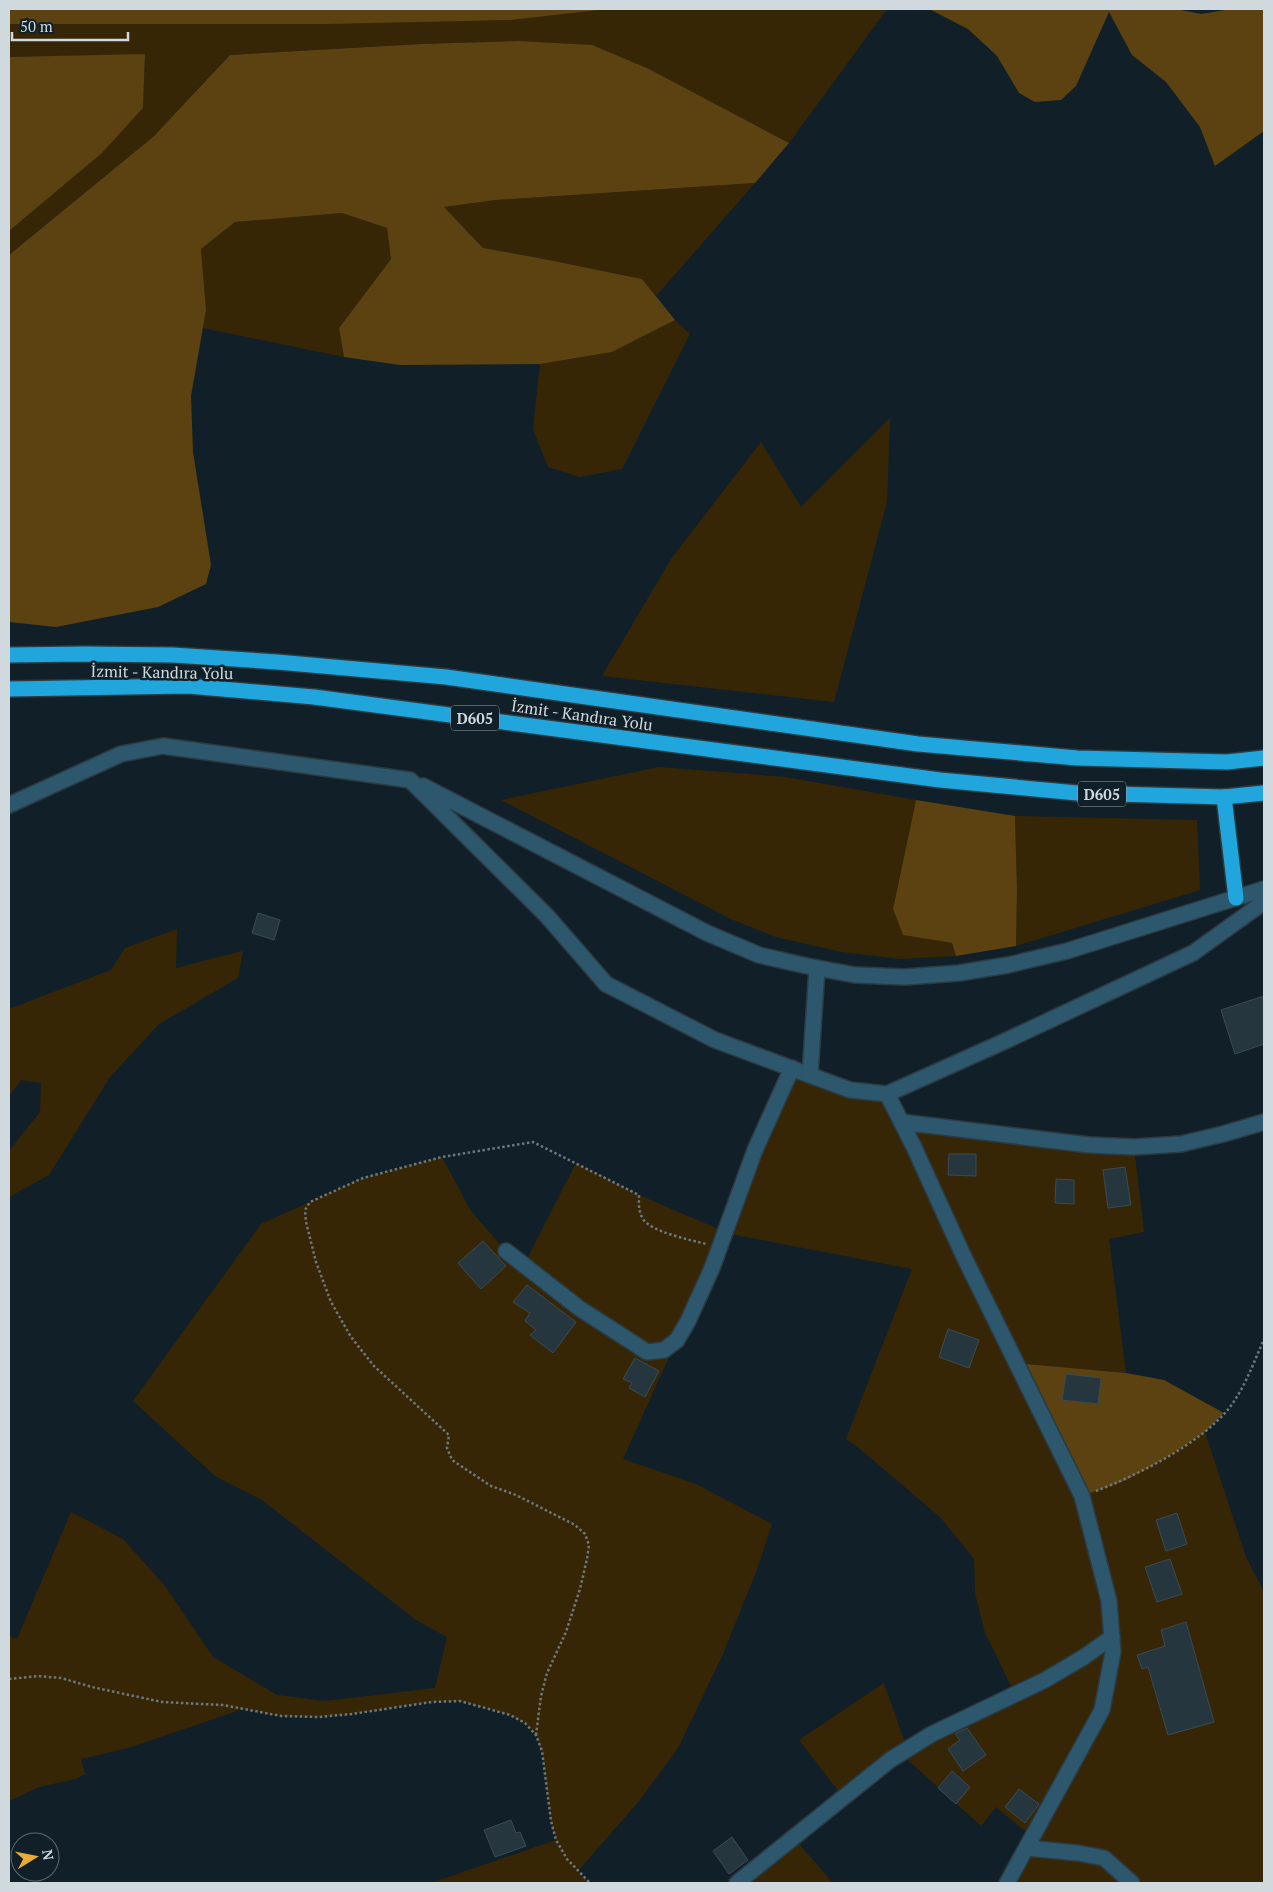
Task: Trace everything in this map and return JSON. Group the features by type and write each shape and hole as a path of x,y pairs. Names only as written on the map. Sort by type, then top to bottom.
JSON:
{"highway":[{"path":"9,656 84,654 173,655 277,662 446,677 918,744 1077,758 1227,762 1264,758"},
{"name":"İzmit - Kandıra Yolu","path":"9,689 188,686 314,697 940,780 1077,793 1224,797"},
{"name":"D605","path":"1224,797 1264,793"},
{"path":"1224,797 1236,898"}],"street":[{"path":"9,805 121,754 163,746 410,780 707,933 759,955 855,974 905,977 959,973 1008,966 1067,951 1264,889"},
{"path":"410,780 547,916 606,984 715,1040 850,1090 887,1094 1003,1042 1193,953 1264,902"},
{"path":"810,1075 817,968"},
{"path":"506,1251 579,1308 648,1352 664,1350 677,1340 688,1321 720,1247 755,1150 792,1068"},
{"path":"887,1094 1082,1496 1109,1601 1113,1652 1102,1710 1007,1883"},
{"path":"901,1122 1090,1145 1134,1147 1181,1144 1264,1122"},
{"path":"737,1883 890,1760 932,1734 1045,1680 1084,1657 1112,1637"},
{"path":"1027,1848 1078,1853 1104,1858 1132,1883"}],"path":[{"path":"536,1735 541,1696 547,1673 566,1632 587,1559 589,1545 585,1534 575,1525 516,1495 491,1486 452,1460 446,1448 449,1435 374,1366 351,1337 335,1309 316,1262 306,1222 305,1210 310,1202 363,1178 442,1157 533,1142 639,1195 639,1209 644,1220 656,1227 671,1235 720,1247"},
{"path":"1082,1496 1126,1480 1205,1432 1229,1408 1247,1380 1264,1338"},
{"path":"9,1680 38,1676 61,1678 92,1687 162,1702 224,1705 281,1716 319,1717 432,1702 460,1701 510,1715 525,1723 536,1735 542,1752 551,1822 556,1840 567,1859 590,1883"}],"shaded area":[{"path":"9,9 608,9 511,20 326,24 9,24"},
{"path":"608,9 887,9 789,143 649,69 519,41 421,44 230,55 153,137 9,255 9,231 102,153 143,108 145,55 9,57 9,24 511,20"},
{"path":"929,9 1181,9 1201,14 1231,9 1264,9 1264,131 1215,166 1200,127 1166,82 1132,55 1109,12 1076,86 1061,100 1035,102 1019,93 997,56 968,29"},
{"path":"519,41 592,45 649,69 789,143 755,183 496,200 444,207 483,248 642,279 675,320 612,352 540,364 400,365 344,357 339,328 391,259 387,228 342,213 235,222 201,249 206,310 191,396 193,452 211,565 206,584 158,607 56,627 9,622 9,255 153,137 230,55 421,44"},
{"path":"145,54 143,108 102,153 9,231 9,57"},
{"path":"755,183 656,296 642,279 483,248 444,207 496,200"},
{"path":"342,213 387,228 391,259 339,328 344,357 203,328 206,310 201,249 235,222"},
{"path":"675,320 690,334 622,469 580,477 548,467 533,429 540,364 612,352"},
{"path":"890,418 887,502 834,702 602,676 671,559 761,442 801,507"},
{"path":"659,767 785,777 916,800 893,909 903,935 952,943 956,956 900,959 842,952 776,937 731,919 501,800"},
{"path":"916,800 1015,816 1016,946 956,956 952,943 903,935 893,909"},
{"path":"1015,816 1197,820 1200,890 1016,946"},
{"path":"177,929 176,968 243,951 238,978 159,1024 110,1077 49,1175 9,1197 9,1151 40,1112 41,1083 21,1080 9,1096 9,1009 111,970 125,948"},
{"path":"792,1068 887,1094 901,1122 1134,1147 1144,1232 1109,1239 1126,1373 1017,1363 1164,1458 1205,1432 1246,1557 1264,1592 1264,1883 1007,1883 1032,1837 996,1807 981,1826 900,1753 843,1797 799,1740 884,1683 907,1749 1015,1694 985,1633 975,1593 974,1559 941,1518 846,1439 912,1269 725,1233 623,1459 696,1484 772,1524 758,1567 723,1654 678,1748 639,1801 578,1871 590,1883 431,1883 556,1840 551,1821 542,1751 536,1735 525,1723 510,1715 460,1701 432,1702 319,1717 281,1716 243,1709 128,1748 81,1759 85,1774 76,1779 39,1787 9,1801 9,1636 17,1639 71,1512 123,1539 165,1586 213,1657 277,1695 325,1701 435,1688 447,1637 416,1620 262,1500 215,1476 133,1401 261,1224 363,1178 442,1157 471,1211 506,1251 524,1265 576,1163 639,1195 725,1232"},
{"path":"1016,1363 1126,1373 1164,1380 1224,1413 1205,1432 1164,1459 1126,1480 1082,1496"},
{"path":"793,1837 833,1883 737,1883"}],"building":[{"path":"258,913 280,920 274,940 252,933"},
{"path":"1264,996 1264,1044 1235,1054 1221,1010"},
{"path":"949,1154 976,1154 976,1176 948,1175"},
{"path":"1125,1167 1131,1205 1108,1208 1103,1170"},
{"path":"1056,1179 1074,1180 1074,1204 1055,1203"},
{"path":"483,1241 506,1266 481,1289 458,1263"},
{"path":"527,1285 576,1322 553,1353 530,1335 536,1330 525,1321 530,1313 513,1302"},
{"path":"948,1329 979,1340 969,1368 939,1357"},
{"path":"635,1358 659,1371 645,1397 629,1388 632,1383 623,1379"},
{"path":"1066,1374 1101,1378 1098,1404 1062,1400"},
{"path":"1177,1513 1187,1544 1166,1551 1156,1520"},
{"path":"1170,1559 1182,1594 1157,1602 1145,1567"},
{"path":"1186,1622 1214,1722 1168,1735 1148,1667 1142,1669 1137,1655 1165,1646 1161,1630"},
{"path":"967,1728 986,1755 963,1771 948,1749 960,1740 955,1734"},
{"path":"952,1771 970,1787 956,1804 938,1788"},
{"path":"1019,1789 1039,1804 1025,1823 1005,1807"},
{"path":"511,1820 516,1833 520,1832 526,1846 495,1857 484,1830"},
{"path":"732,1837 748,1860 729,1874 713,1851"}]}
